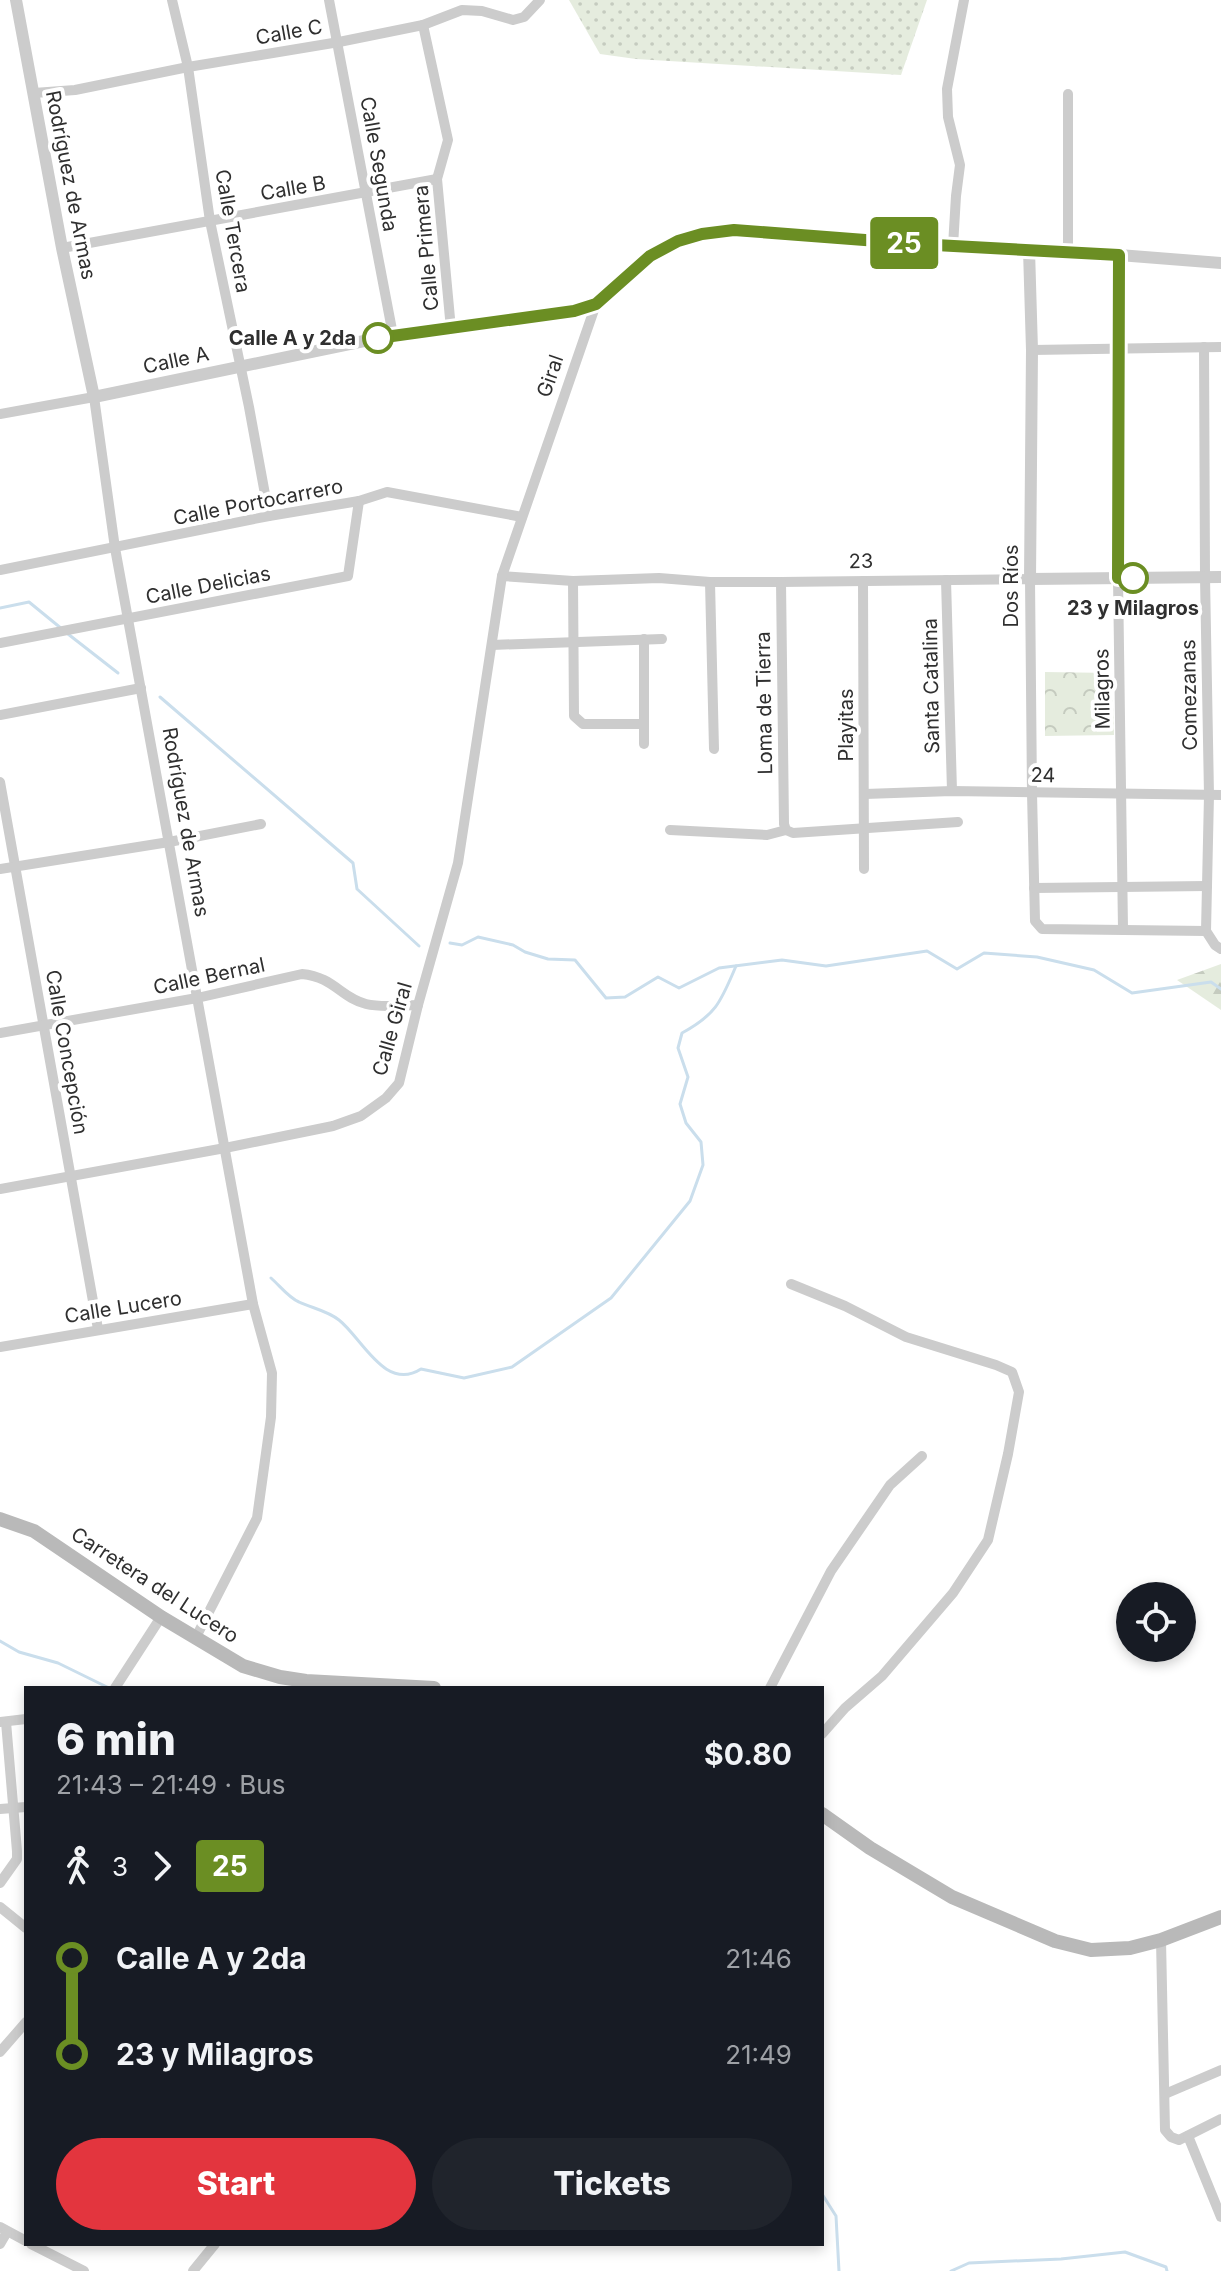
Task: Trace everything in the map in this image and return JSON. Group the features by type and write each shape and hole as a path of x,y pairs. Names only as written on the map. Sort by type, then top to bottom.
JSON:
{"main road":[{"name":"Carretera del Lucero","path":"0,1519 34,1531 195,1639 243,1666 304,1684 369,1686"},
{"path":"824,1815 870,1848 952,1897 1055,1941 1091,1950 1130,1948 1161,1940 1221,1917"}],"street":[{"name":"Rodríguez de Armas","path":"16,0 62,248 94,397 115,548 253,1304 272,1373 271,1417 257,1518 195,1639"},
{"name":"Calle Tercera","path":"172,0 188,67 210,221 269,516"},
{"name":"Calle Segunda","path":"329,0 393,335"},
{"name":"Calle C","path":"34,93 75,90 188,67 339,42 423,25 462,10 482,11 513,20 524,17 540,0"},
{"path":"953,246 960,165 948,117 947,89 964,0"},
{"name":"Calle Primera","path":"423,25 448,140 437,179 451,329"},
{"path":"1068,94 1068,251"},
{"name":"Calle B","path":"62,248 437,179"},
{"name":"Giral","path":"502,576 596,304 650,256 678,241 734,230 1221,263"},
{"name":"Dos Ríos","path":"1029,250 1035,921 1042,929 1123,929"},
{"name":"Milagros","path":"1119,255 1118,578 1123,929"},
{"name":"Calle A","path":"0,414 393,335 574,311 596,304"},
{"name":"Comezanas","path":"1204,347 1209,795 1206,931"},
{"path":"1032,350 1221,347"},
{"name":"Calle Portocarrero","path":"0,570 395,492 522,517"},
{"name":"Calle Delicias","path":"0,643 348,576 359,501"},
{"name":"23","path":"502,576 573,581 659,578 710,582 1221,577"},
{"name":"Calle Giral","path":"0,1189 333,1126 361,1116 386,1098 399,1083 458,863 502,576"},
{"name":"Santa Catalina","path":"946,580 952,791"},
{"path":"573,581 574,716 583,724 644,724"},
{"name":"Playitas","path":"863,581 864,869"},
{"path":"710,582 714,749"},
{"name":"Loma de Tierra","path":"781,582 785,827"},
{"path":"644,639 644,744"},
{"path":"492,645 662,639"},
{"path":"0,715 141,688"},
{"name":"Calle Concepción","path":"0,782 98,1329"},
{"name":"24","path":"865,794 952,791 1221,795"},
{"path":"670,830 767,835 785,827 793,833 958,822"},
{"path":"0,869 261,824"},
{"path":"1034,888 1207,886"},
{"path":"1123,929 1206,931 1218,947"},
{"name":"Calle Bernal","path":"0,1033 197,998 302,974 317,975 367,1005 418,1005"},
{"path":"791,1284 845,1306 906,1337 1012,1372 1019,1392 988,1540 943,1605 882,1676 845,1708 824,1732"},
{"name":"Calle Lucero","path":"0,1347 253,1304"},
{"path":"771,1686 836,1564 890,1485 922,1456"},
{"path":"116,1686 161,1617"},
{"path":"0,1883 22,1852 13,1808 3,1722 24,1719"},
{"path":"0,1809 24,1807"},
{"path":"0,1907 24,1926"},
{"path":"1161,1940 1165,2130 1179,2140 1221,2119"},
{"path":"0,2052 24,2024"},
{"path":"1165,2094 1221,2070"},
{"path":"1188,2136 1221,2217"},
{"path":"0,2244 4,2230 24,2240"},
{"path":"35,2246 84,2271"},
{"path":"193,2271 213,2246"}],"green space":[{"path":"569,0 927,0 901,75 636,59 600,54"},
{"path":"1045,672 1112,673 1114,735 1045,736"},
{"path":"1221,964 1221,1010 1177,980"}],"waterway":[{"path":"0,608 29,602 62,629"},
{"path":"68,634 118,673"},
{"path":"160,697 353,863 357,889 419,946"},
{"path":"450,943 462,945 478,937 513,945 548,959 575,960 606,998 625,997 658,977 679,988 719,968 782,960 826,966 927,951 957,969 984,953 1037,957 1094,970 1132,993 1211,982 1221,989"},
{"path":"271,1278 295,1300 339,1320 375,1360 396,1374 421,1369 464,1378 512,1367 611,1298 690,1201 703,1165 701,1142 686,1123 680,1104 688,1077 678,1048 682,1033 716,1006 736,966"},
{"path":"0,1641 19,1652 58,1663 105,1686"},
{"path":"824,2197 836,2216 839,2271"},
{"path":"951,2271 969,2263 1061,2259 1125,2252 1166,2267 1167,2271"}],"bus line":[{"name":"25","path":"378,338 574,311 596,304 650,256 678,241 734,230 1119,255 1118,578 1133,578"}],"place":[{"name":"Calle A y 2da","path":"378,338"},
{"name":"23 y Milagros","path":"1133,578"}]}
